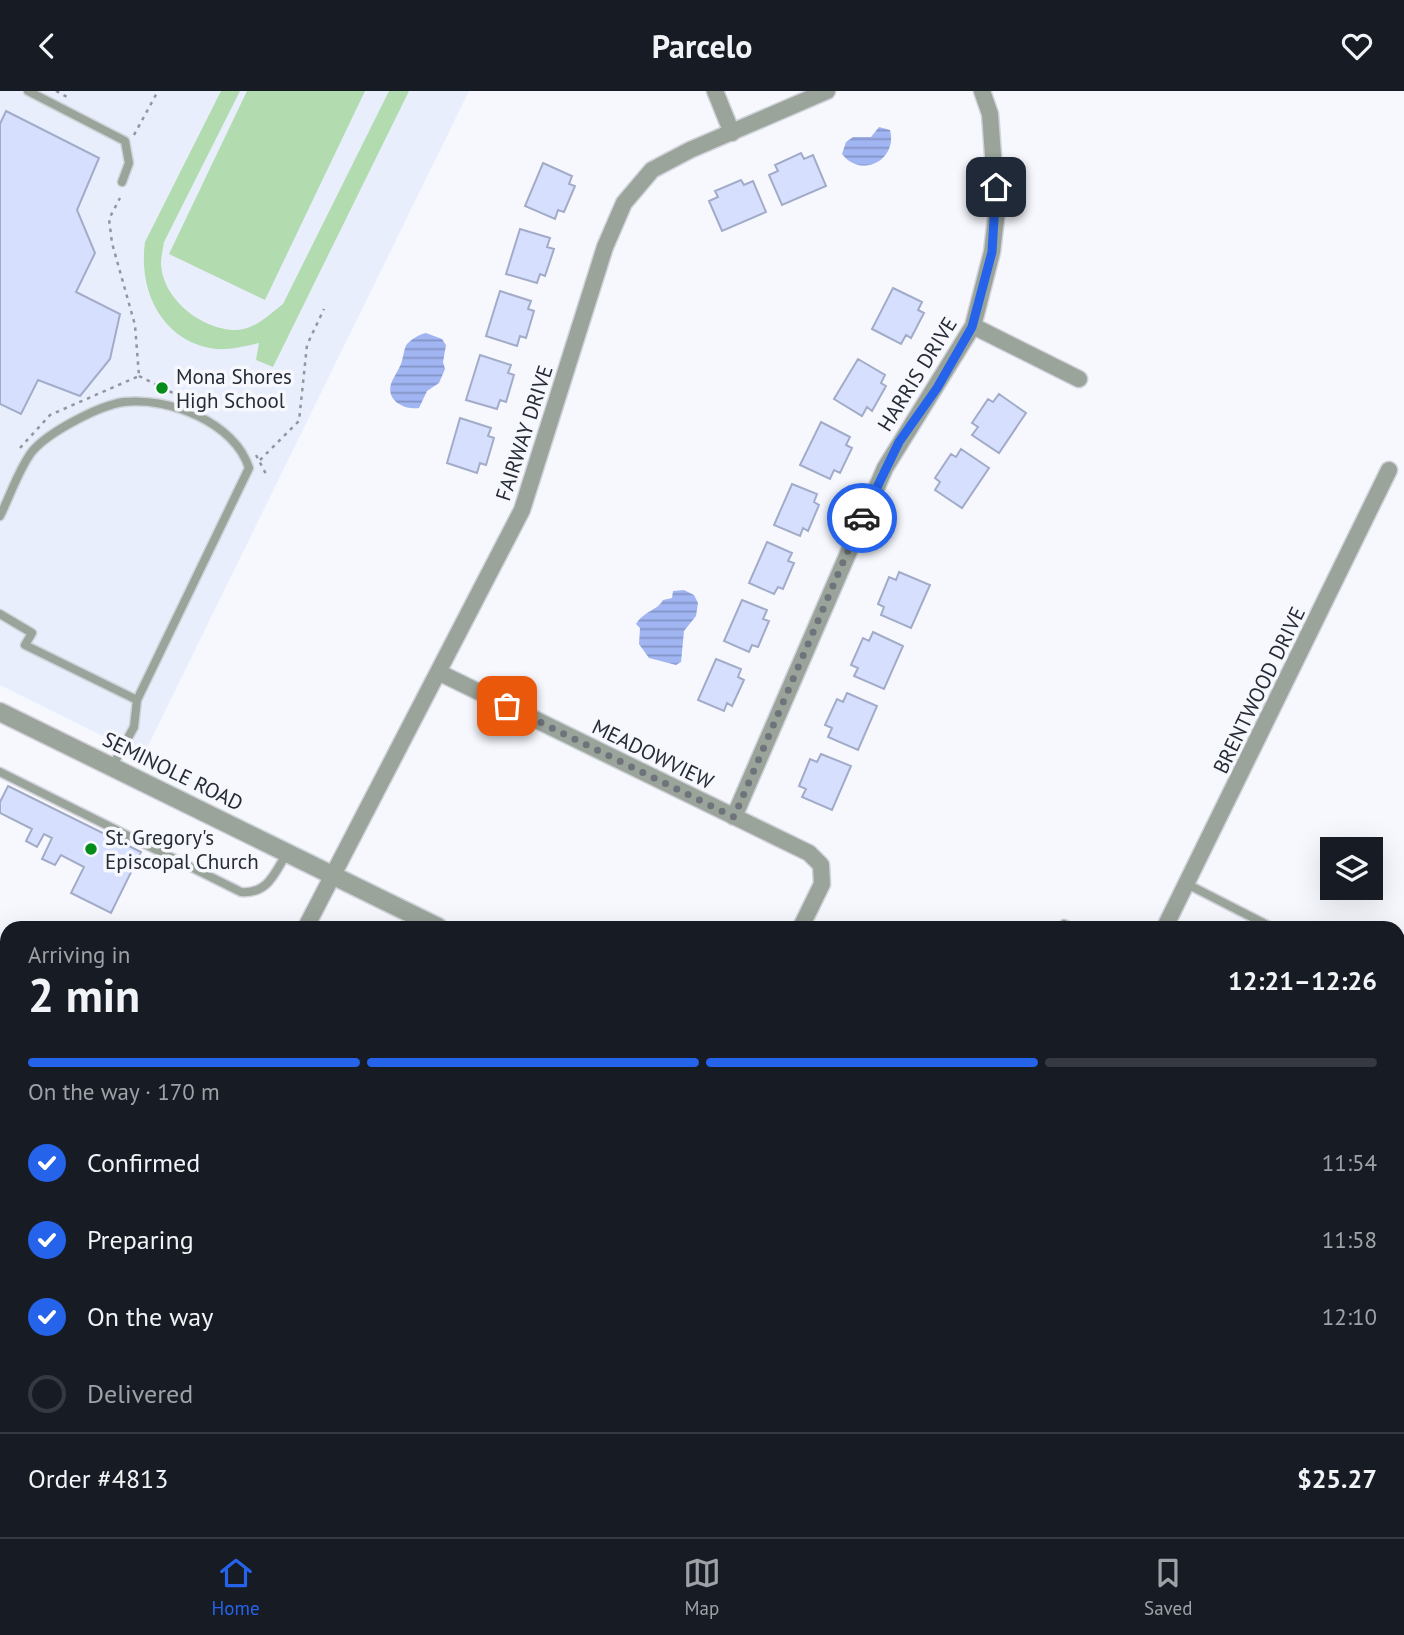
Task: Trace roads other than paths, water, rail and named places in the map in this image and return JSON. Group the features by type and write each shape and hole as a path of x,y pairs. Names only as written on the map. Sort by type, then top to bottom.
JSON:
{"street":[{"path":"715,91 732,133"},
{"name":"FAIRWAY DRIVE","path":"309,921 522,510 605,247 624,203 652,170 827,91"},
{"name":"HARRIS DRIVE","path":"734,817 885,468 972,327 992,252 997,210 990,114 982,91"},
{"path":"972,327 1079,379"},
{"name":"BRENTWOOD DRIVE","path":"1168,921 1390,470"},
{"name":"MEADOWVIEW","path":"440,673 809,853 821,865 822,884 804,921"},
{"name":"SEMINOLE ROAD","path":"0,712 426,921"}],"lane":[{"path":"28,91 125,141 129,163 122,182"},
{"path":"0,516 31,452 62,427 123,402 168,406 186,412 223,432 244,452 249,468 137,700 134,727 112,767"},
{"path":"0,614 32,633 25,645 137,700"},
{"path":"0,772 241,892 256,893 267,886 287,853"},
{"path":"1187,884 1259,921"}],"water":[{"path":"879,127 890,130 891,141 889,150 876,163 859,165 842,154 846,142 853,137 871,137"},
{"path":"426,333 442,339 446,345 443,362 445,369 439,383 427,391 419,408 403,406 391,395 391,384 407,344"},
{"path":"684,590 694,595 698,603 696,616 684,631 681,662 676,665 649,658 639,644 640,628 636,624 663,600 672,598 673,591"}],"place":[{"name":"Mona Shores High School","path":"162,388"},
{"name":"St. Gregory's Episcopal Church","path":"91,849"}]}
